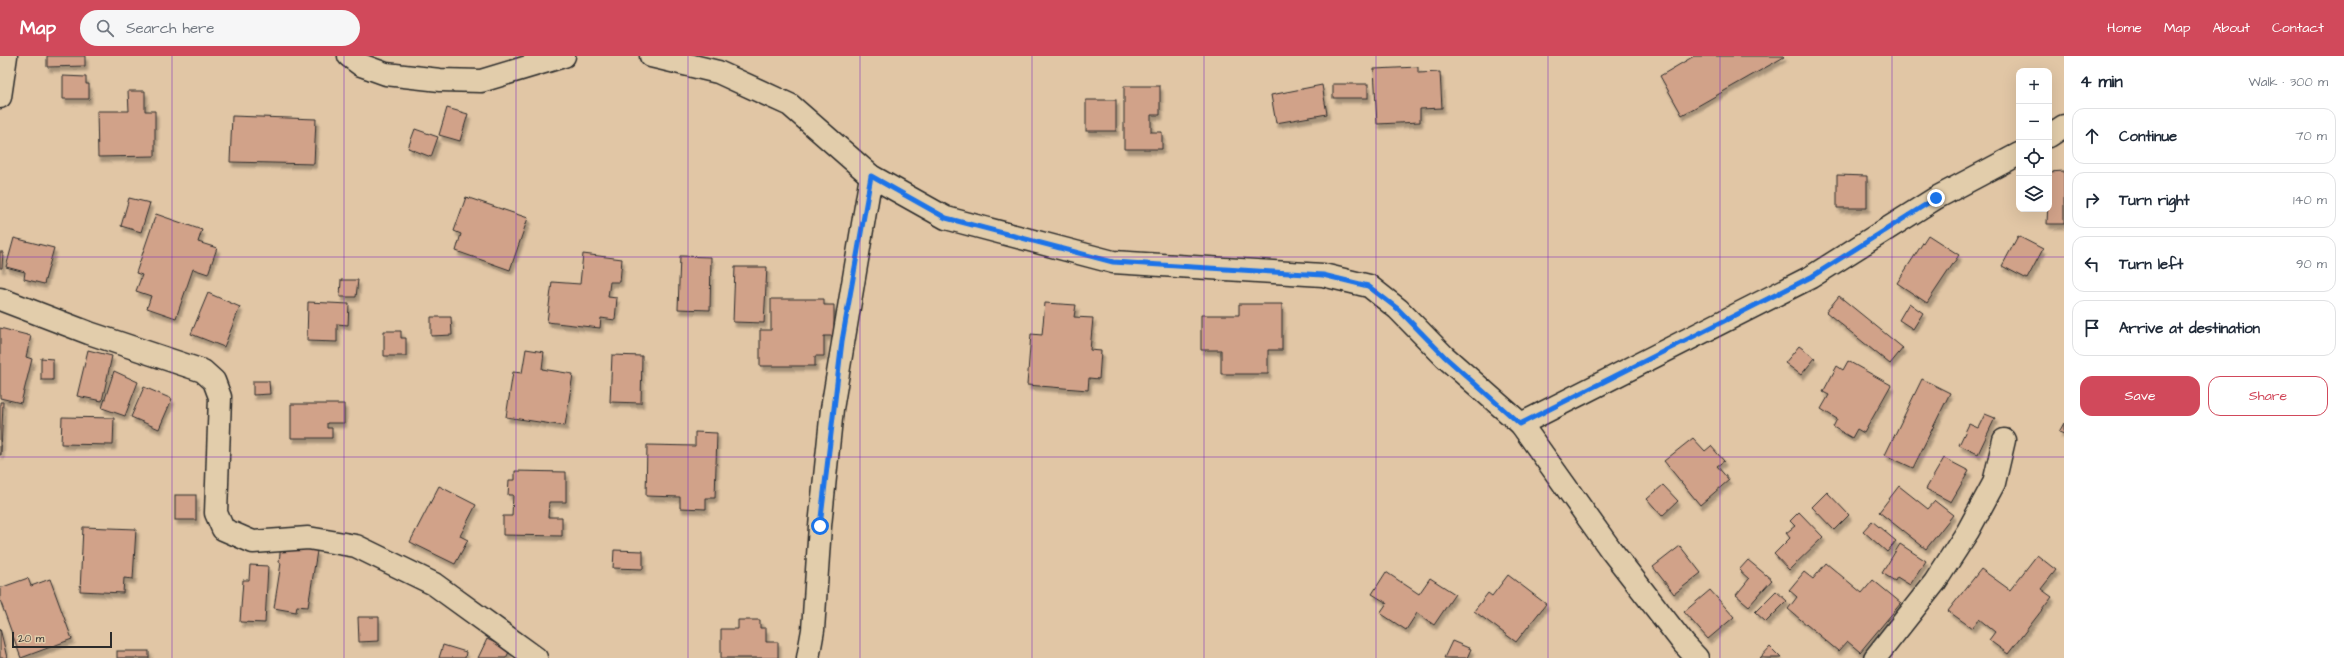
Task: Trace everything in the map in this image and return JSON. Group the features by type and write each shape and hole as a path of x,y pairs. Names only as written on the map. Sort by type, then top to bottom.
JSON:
{"street":[{"path":"0,98 6,56"},
{"path":"349,56 361,65 386,74 440,80 481,81 564,56"},
{"path":"651,56 718,72 790,105 871,176 946,218 1113,262 1323,275 1368,286 1398,309 1445,357 1520,424 1611,550 1684,644 1698,658"},
{"path":"2052,134 2064,126"},
{"path":"1520,424 1811,277 1936,198 2016,156"},
{"path":"808,658 813,630 820,526 832,409 871,176"},
{"path":"0,299 90,333 203,371 214,381 220,397 216,513 223,529 253,542 308,538 356,546 434,584 536,658"},
{"path":"1875,658 1934,582 1968,531 1994,483 2004,440"}],"building":[{"path":"47,56 85,56 85,66 47,67"},
{"path":"1694,56 1784,57 1682,115 1660,76"},
{"path":"1418,67 1418,73 1440,72 1442,108 1420,109 1420,122 1377,124 1374,69"},
{"path":"63,76 86,77 86,84 89,84 89,99 63,99"},
{"path":"1333,84 1368,84 1368,98 1333,98"},
{"path":"1322,85 1327,114 1276,123 1271,95"},
{"path":"1124,86 1160,86 1160,115 1151,115 1151,132 1162,132 1162,149 1124,149"},
{"path":"128,91 145,91 145,111 155,111 155,156 98,157 97,111 129,111"},
{"path":"1086,100 1116,100 1116,131 1086,131"},
{"path":"447,108 468,114 460,141 439,135"},
{"path":"232,116 316,119 314,164 230,162"},
{"path":"415,129 438,137 431,157 408,148"},
{"path":"2064,171 2064,224 2047,224 2047,212 2052,212 2052,172"},
{"path":"1837,175 1867,176 1867,208 1837,208"},
{"path":"466,197 528,218 510,270 456,251 461,234 454,231"},
{"path":"129,198 150,203 141,232 121,226"},
{"path":"156,214 202,230 198,242 217,248 208,274 193,269 176,318 147,308 151,296 136,291 142,275 136,273"},
{"path":"1928,235 1959,255 1927,303 1897,283"},
{"path":"2018,236 2043,249 2027,279 2002,266"},
{"path":"14,238 54,248 44,284 24,279 25,272 6,267"},
{"path":"0,252 3,252 2,268 0,268"},
{"path":"583,254 622,259 620,282 610,282 608,297 617,298 615,320 601,318 600,328 547,322 552,282 580,284"},
{"path":"680,256 711,257 710,310 678,309"},
{"path":"735,267 767,267 764,323 733,322"},
{"path":"341,280 358,280 356,297 340,297"},
{"path":"208,293 240,307 224,347 191,334"},
{"path":"1839,296 1903,348 1890,364 1826,312"},
{"path":"771,299 824,299 824,305 834,305 834,336 824,336 824,356 815,356 815,366 760,366 760,330 771,330"},
{"path":"308,302 349,304 348,325 337,324 337,342 307,341"},
{"path":"1045,303 1076,305 1074,317 1093,318 1090,350 1101,351 1099,379 1089,378 1088,390 1027,385 1031,334 1042,335"},
{"path":"1909,303 1923,313 1913,329 1899,320"},
{"path":"1239,304 1282,304 1282,350 1268,350 1268,374 1221,374 1221,350 1201,350 1201,315 1239,315"},
{"path":"431,317 451,317 452,335 431,336"},
{"path":"0,328 31,336 26,357 32,359 21,403 0,398"},
{"path":"384,331 401,331 401,338 406,338 406,356 384,356"},
{"path":"1799,346 1815,358 1801,375 1785,363"},
{"path":"526,349 544,352 542,369 573,374 565,426 506,417 513,372 522,373"},
{"path":"88,350 112,356 102,401 77,396"},
{"path":"612,355 642,356 641,403 610,402"},
{"path":"41,358 53,359 53,380 41,380"},
{"path":"1848,361 1891,385 1864,433 1857,429 1852,438 1833,427 1837,419 1821,409 1829,395 1823,392 1837,366 1843,370"},
{"path":"114,371 138,382 125,416 102,408"},
{"path":"1922,379 1950,393 1913,468 1885,455"},
{"path":"253,381 269,381 270,394 253,395"},
{"path":"144,387 172,399 159,429 131,417"},
{"path":"0,402 3,402 1,455 0,455"},
{"path":"291,404 344,404 344,423 327,423 327,428 332,428 332,438 291,438"},
{"path":"1985,414 1995,418 1978,454 1959,445 1969,424 1978,428"},
{"path":"62,417 114,418 113,445 61,444"},
{"path":"2064,423 2064,434 2059,432"},
{"path":"695,432 717,433 715,498 706,498 706,509 680,508 680,497 646,496 647,445 695,446"},
{"path":"1693,438 1705,451 1711,446 1724,461 1717,466 1729,480 1700,505 1664,461"},
{"path":"1944,458 1969,471 1951,502 1926,489"},
{"path":"515,471 566,472 566,502 549,502 548,517 562,517 562,536 503,535 503,516 512,516 513,495 508,495 509,480 515,480"},
{"path":"1663,485 1678,501 1662,516 1647,499"},
{"path":"439,486 476,505 460,536 468,540 455,564 410,542"},
{"path":"1899,486 1928,509 1935,501 1953,515 1926,549 1879,512"},
{"path":"1827,492 1849,515 1834,530 1812,507"},
{"path":"175,495 196,495 196,520 175,520"},
{"path":"1799,512 1823,537 1789,570 1774,554 1790,538 1786,533 1795,526 1790,521"},
{"path":"1872,521 1896,541 1887,552 1863,531"},
{"path":"83,527 136,529 133,579 124,578 123,593 80,591"},
{"path":"1900,544 1926,561 1910,585 1897,577 1895,581 1882,573"},
{"path":"281,545 317,551 308,607 297,606 296,612 274,608 281,563 279,562"},
{"path":"1680,546 1701,573 1674,594 1653,567"},
{"path":"614,550 643,551 643,569 613,568"},
{"path":"2037,555 2056,570 2041,589 2052,597 2008,654 1989,640 1995,632 1979,619 1972,628 1948,611 1981,569 2010,590"},
{"path":"1748,560 1772,580 1749,606 1736,595 1749,579 1739,570"},
{"path":"1826,563 1862,593 1873,580 1901,603 1860,652 1847,641 1838,651 1788,609 1797,597 1789,590 1804,572 1813,579"},
{"path":"250,565 268,566 265,623 240,622 243,580 249,580"},
{"path":"1386,572 1419,594 1430,578 1455,594 1434,625 1417,613 1406,630 1380,613 1387,603 1372,594"},
{"path":"1508,575 1546,604 1516,642 1474,611 1488,593 1492,596"},
{"path":"28,578 31,586 50,579 72,639 21,658 0,600 0,588"},
{"path":"1710,590 1734,617 1708,639 1684,612"},
{"path":"1776,591 1787,601 1766,622 1755,612"},
{"path":"358,617 379,617 379,641 359,642"},
{"path":"738,620 760,620 760,628 766,628 766,642 778,642 778,658 721,658 721,629 738,629"},
{"path":"0,628 7,658 0,658"},
{"path":"487,639 510,650 506,658 478,658"},
{"path":"1452,641 1471,649 1467,658 1444,658"},
{"path":"443,645 466,652 465,658 439,658"},
{"path":"1770,647 1781,658 1760,658"},
{"path":"117,651 149,651 149,658 117,658"}],"route":[{"path":"820,526 832,409 842,341 871,176 946,218 1031,239 1113,262 1323,275 1368,286 1398,309 1445,357 1520,424 1811,277 1936,198"}]}
